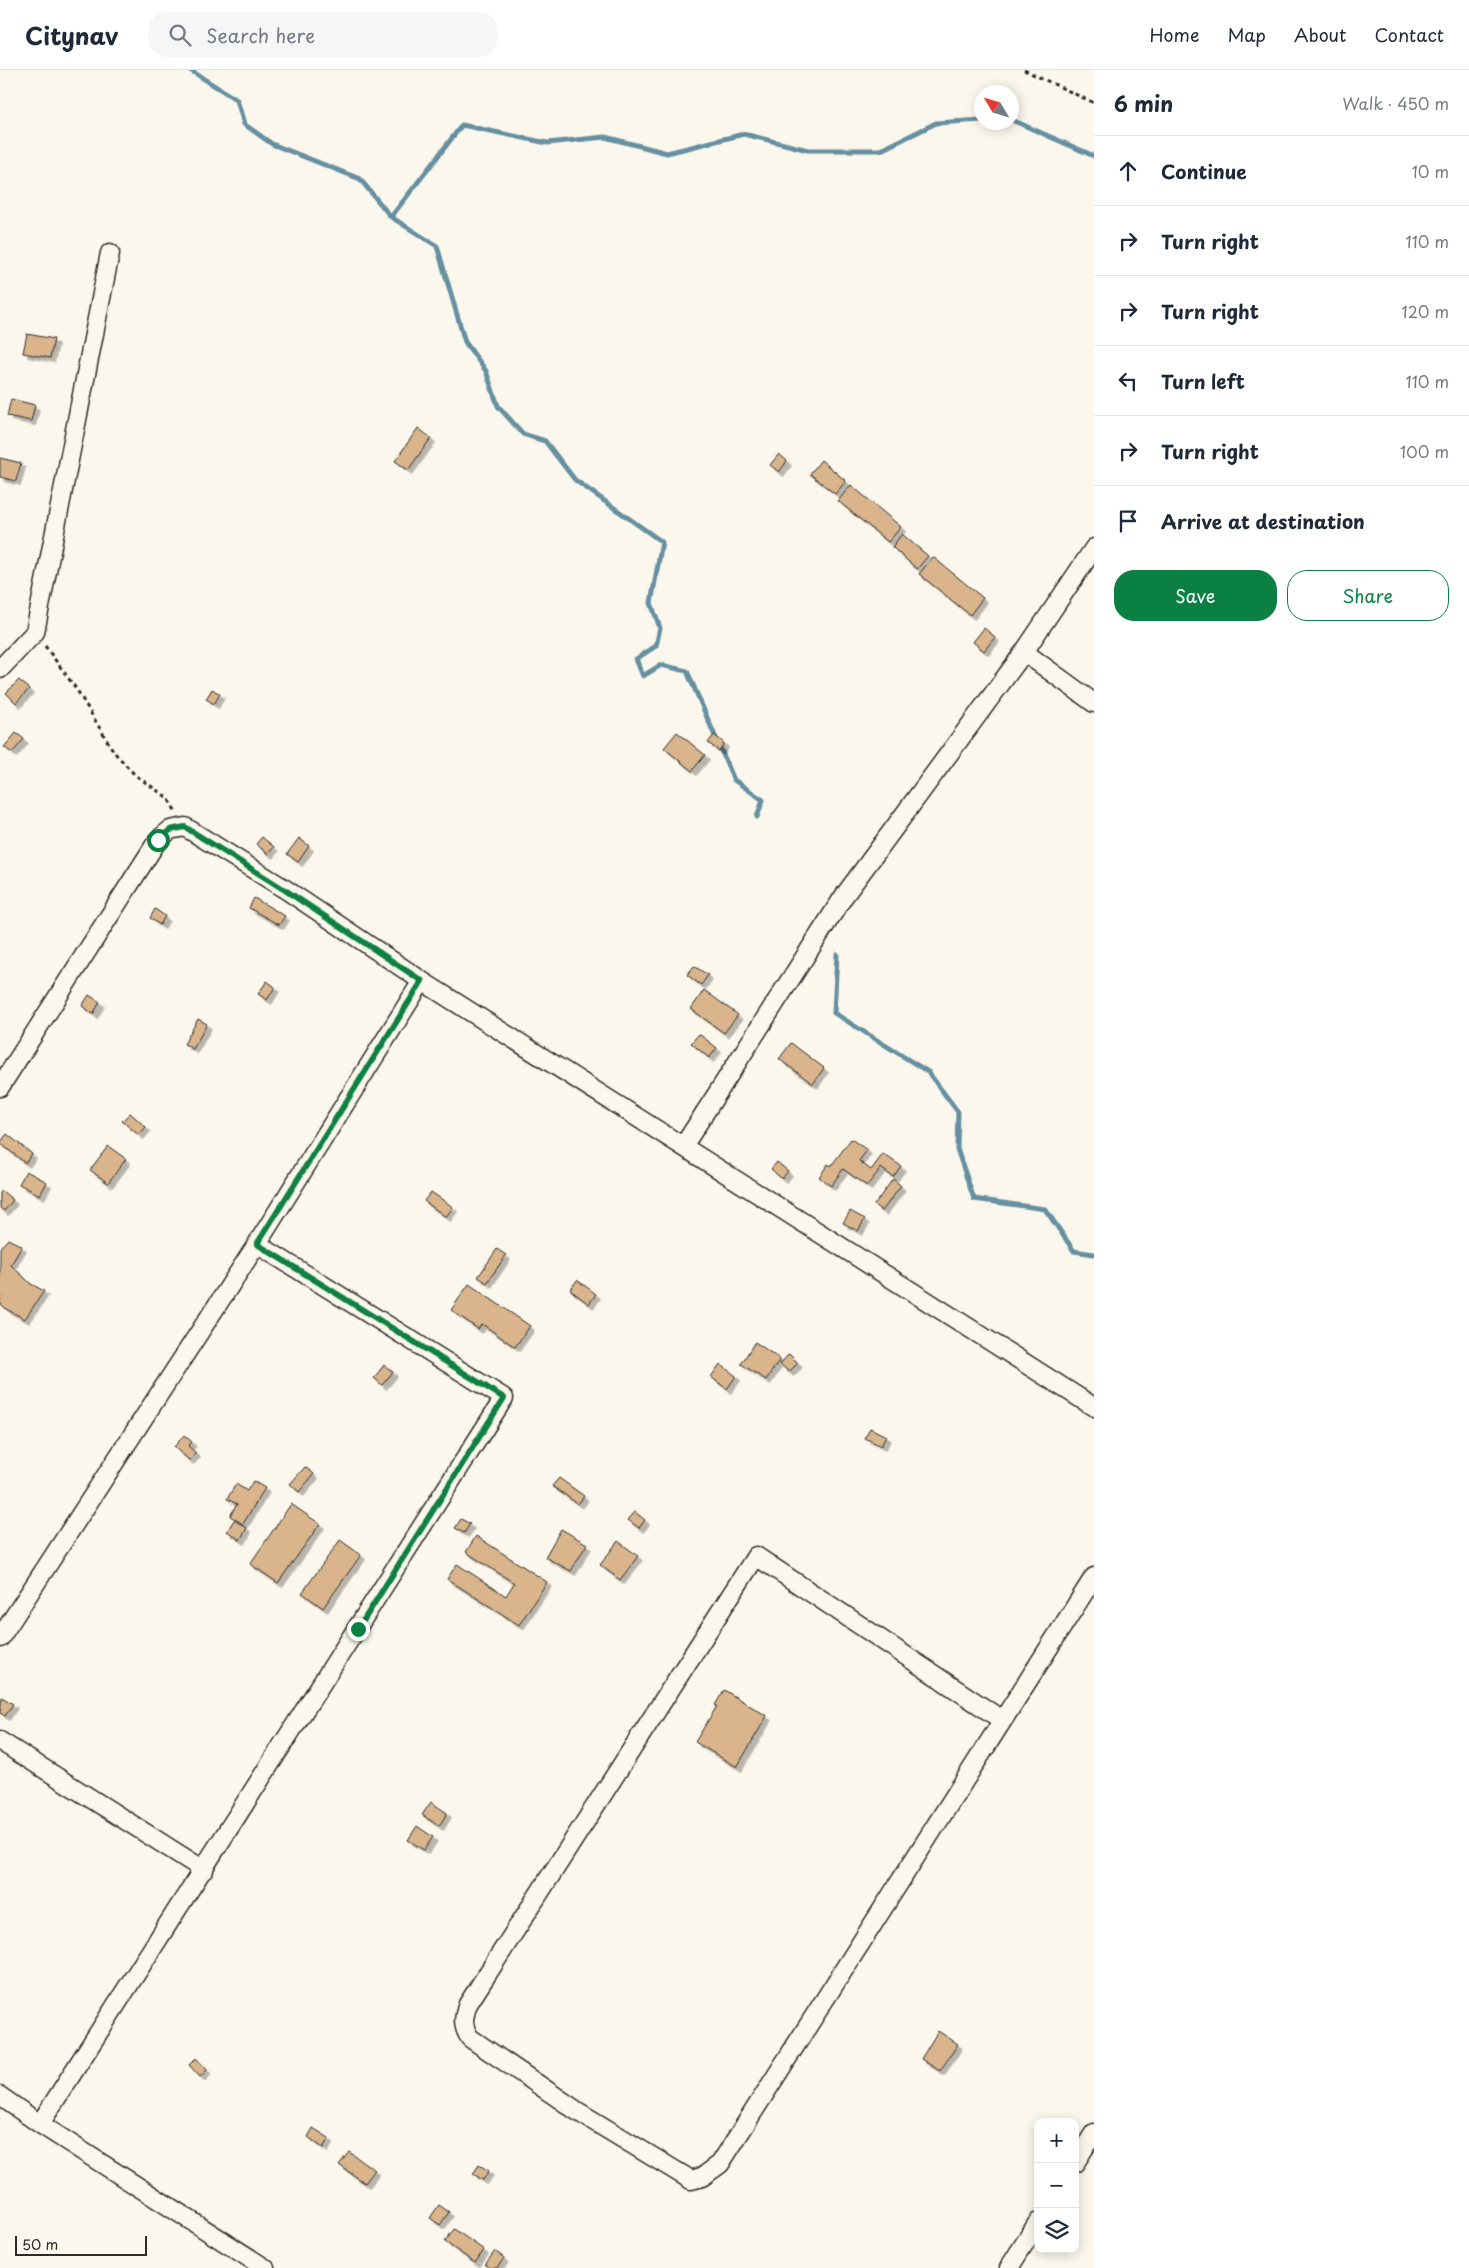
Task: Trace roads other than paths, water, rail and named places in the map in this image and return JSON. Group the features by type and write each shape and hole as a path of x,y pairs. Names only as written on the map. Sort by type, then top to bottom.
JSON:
{"street":[{"path":"0,669 35,632 110,253"},
{"path":"684,1145 844,896 1024,652 1094,548"},
{"path":"1024,652 1094,703"},
{"path":"0,1087 158,840 170,830 185,827 285,890 422,981 684,1145 1094,1407"},
{"path":"0,1638 257,1244 422,981"},
{"path":"40,2124 504,1398 257,1244"},
{"path":"1002,1720 756,1556 468,2004 464,2016 464,2028 470,2038 577,2111 691,2180 710,2172 720,2164 1094,1577"},
{"path":"0,1741 204,1870"},
{"path":"0,2096 40,2124 265,2268"},
{"path":"1079,2157 1094,2134"},
{"path":"1009,2268 1034,2228"}],"waterway":[{"path":"190,70 237,100 244,124 272,144 360,179 391,217 437,246 465,342 486,371 498,406 523,434 545,441 575,480 662,542 651,603 660,628 656,646 636,659 643,676 661,665 687,671 734,780 763,800 757,817"},
{"path":"391,217 462,125 547,143 605,137 667,153 744,134 808,150 881,150 936,123 974,121"},
{"path":"1019,123 1094,156"},
{"path":"837,954 834,1013 928,1072 958,1112 957,1149 974,1199 1045,1209 1074,1251 1094,1254"}]}
